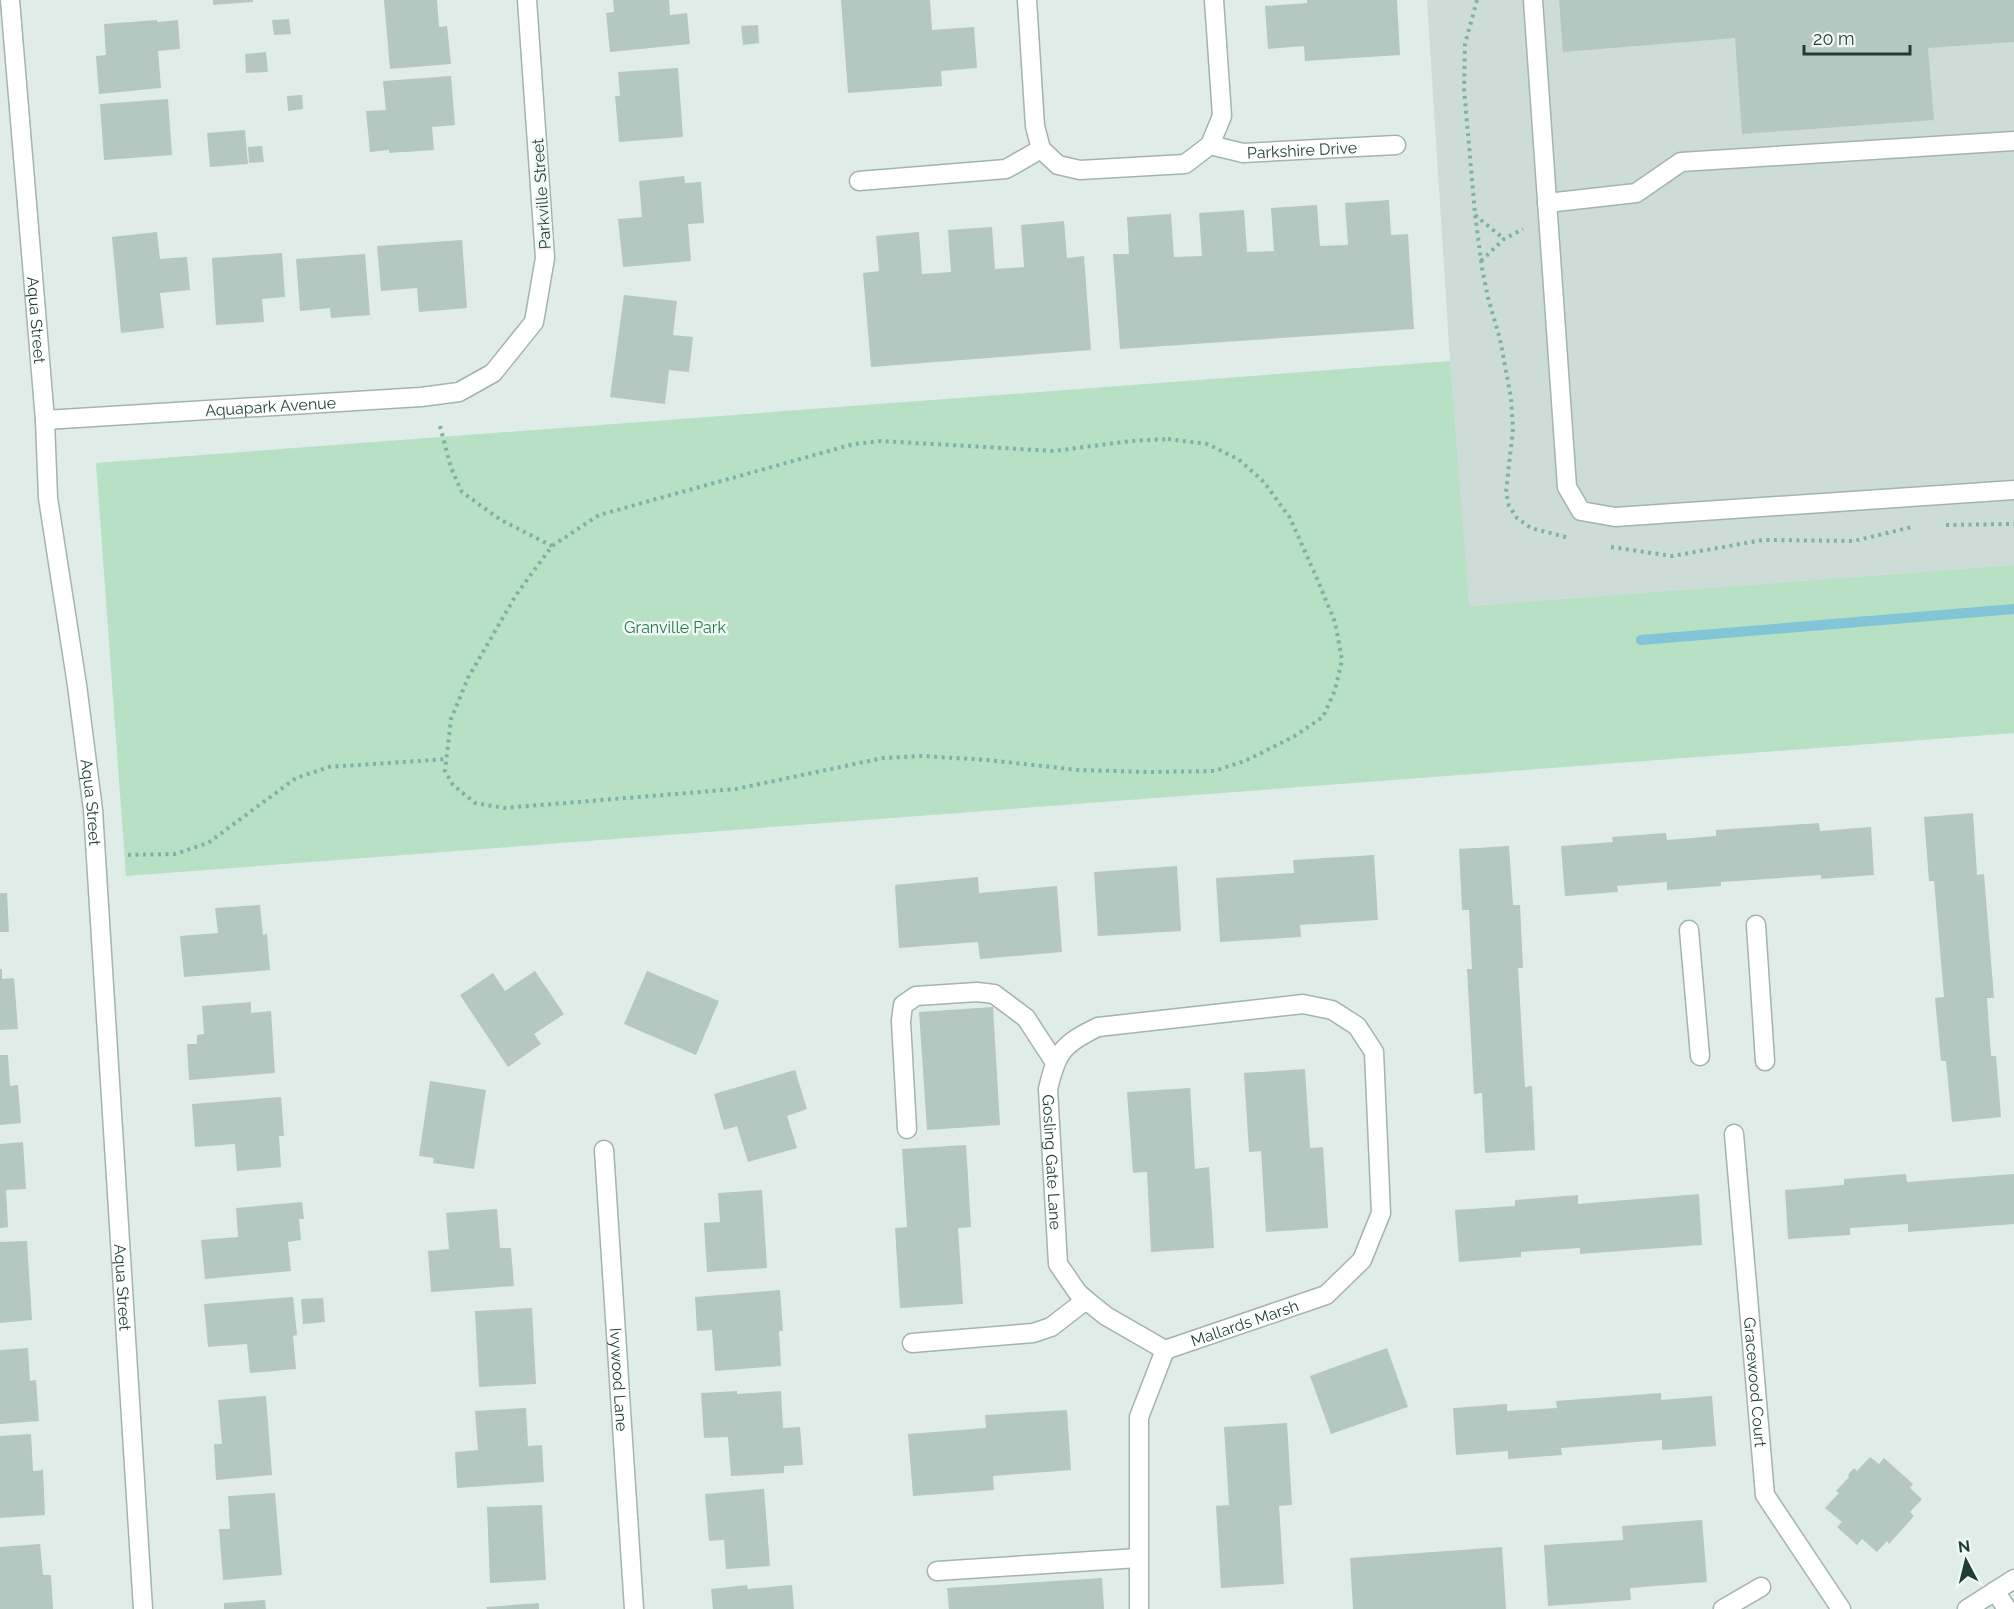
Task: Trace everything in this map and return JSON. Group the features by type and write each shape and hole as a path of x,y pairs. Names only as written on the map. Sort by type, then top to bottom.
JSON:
{"street":[{"name":"Aqua Street","path":"10,0 45,420 48,498 77,685 93,810 142,1609"},
{"name":"Parkville Street","path":"493,373 534,322 545,258 527,0"},
{"path":"1026,0 1035,126 1041,149 1058,165 1080,170 1185,164 1210,145 1222,116 1214,0"},
{"path":"1533,0 1567,487 1581,511 1615,517 2014,490"},
{"path":"1547,203 1635,193 1681,162 2014,141"},
{"name":"Parkshire Drive","path":"1210,145 1243,153 1396,145"},
{"path":"859,181 1006,169 1041,149"},
{"name":"Aquapark Avenue","path":"45,420 421,397 459,392 493,373"},
{"path":"1756,925 1766,1061"},
{"path":"1689,930 1700,1056"},
{"path":"907,1129 901,1021 903,1005 916,996 977,992 994,994 1026,1018 1054,1061"},
{"name":"Gosling Gate Lane","path":"1165,1350 1106,1316 1086,1300 1078,1293 1058,1264 1048,1089 1054,1061 1072,1039 1098,1027 1303,1004 1332,1010 1357,1026 1374,1052"},
{"name":"Mallards Marsh","path":"1165,1350 1326,1295 1362,1260 1380,1214 1374,1052"},
{"name":"Gracewood Court","path":"1734,1134 1766,1495 1841,1609"},
{"name":"Ivywood Lane","path":"604,1150 634,1609"},
{"path":"912,1343 1033,1334 1051,1327 1086,1300"},
{"path":"1139,1609 1139,1417 1165,1350"},
{"path":"937,1571 1138,1558"},
{"path":"1967,1609 2014,1579"},
{"path":"1723,1609 1761,1587"},
{"path":"1995,1591 2007,1609"}],"path":[{"path":"1477,0 1465,44 1464,88 1481,261 1511,398 1514,429 1506,492 1509,506 1517,518 1531,528 1580,540"},
{"path":"1475,214 1504,239"},
{"path":"1481,261 1504,239 1527,227"},
{"path":"441,426 451,468 462,492 501,520 552,546"},
{"path":"1168,439 1207,444 1238,459 1264,482 1290,518 1335,622 1342,660 1335,690 1323,717 1293,737 1255,757 1214,771 1079,770 922,756 883,758 736,789 504,807 475,803 460,791 453,785 445,771 446,759 451,719 468,678 516,595 552,546 599,515 854,444 881,441 1054,450 1168,439"},
{"path":"1601,544 1672,556 1689,555 1763,540 1854,541 1921,524"},
{"path":"1941,525 2014,524"},
{"path":"129,855 175,854 208,843 296,778 328,767 446,759"}],"shaded area":[{"path":"1427,0 2014,0 2014,565 1468,606"}],"green space":[{"name":"Granville Park","path":"1450,361 1469,606 2014,565 2014,733 126,876 96,463"}],"building":[{"path":"213,0 253,0 253,2 213,5"},
{"path":"384,0 437,0 439,27 447,26 451,64 390,69"},
{"path":"613,0 669,0 670,15 687,13 690,44 610,52 606,13 614,12"},
{"path":"841,0 930,0 932,30 974,27 977,68 941,71 942,86 848,93"},
{"path":"1307,0 1397,0 1400,55 1305,61 1304,46 1268,49 1265,6 1307,3"},
{"path":"1559,0 2014,0 2014,42 1928,48 1934,120 1742,134 1735,38 1563,52"},
{"path":"289,19 291,34 274,35 272,20"},
{"path":"157,20 157,22 178,20 180,49 158,51 161,88 99,94 96,56 106,55 104,24"},
{"path":"758,25 759,43 743,45 741,26"},
{"path":"266,52 268,72 246,73 245,54"},
{"path":"678,68 683,137 619,142 615,96 620,96 618,72"},
{"path":"451,76 455,125 432,127 434,150 370,152 366,111 386,110 383,81"},
{"path":"302,95 303,109 288,111 287,96"},
{"path":"168,99 172,155 104,160 100,104"},
{"path":"245,130 248,164 210,167 207,133"},
{"path":"262,146 264,162 249,163 248,147"},
{"path":"684,176 685,183 701,182 704,223 688,224 691,261 623,267 618,219 642,217 639,181"},
{"path":"1389,200 1391,235 1408,234 1414,329 1120,349 1113,254 1129,254 1127,217 1171,214 1174,257 1202,256 1199,213 1244,210 1247,252 1274,251 1271,208 1317,205 1320,246 1348,245 1345,203"},
{"path":"1064,221 1067,258 1084,256 1091,350 871,367 863,273 879,271 876,236 919,232 922,274 951,272 948,230 992,227 995,269 1024,267 1021,225"},
{"path":"157,232 160,259 187,257 190,290 160,293 164,328 121,333 112,237"},
{"path":"462,240 467,308 419,312 417,288 381,291 377,246"},
{"path":"282,253 285,297 262,299 264,322 216,325 212,258"},
{"path":"365,254 370,315 331,318 330,308 300,311 296,259"},
{"path":"624,295 677,301 673,335 693,337 689,372 669,370 665,404 610,397"},
{"path":"1973,813 1977,875 1984,874 1994,998 1987,998 1991,1056 1996,1056 2001,1117 1952,1122 1946,1061 1941,1061 1935,998 1944,997 1934,881 1929,881 1924,817"},
{"path":"1819,823 1820,831 1871,827 1874,875 1821,879 1821,875 1721,882 1721,886 1667,890 1667,882 1617,886 1618,892 1565,896 1561,846 1613,842 1612,837 1666,833 1667,840 1716,836 1716,830"},
{"path":"1509,846 1513,905 1520,905 1523,968 1518,968 1525,1087 1532,1086 1535,1150 1485,1153 1482,1093 1474,1094 1467,969 1472,969 1469,910 1462,910 1459,849"},
{"path":"1374,855 1378,920 1300,925 1301,937 1220,942 1216,878 1294,873 1293,860"},
{"path":"1177,866 1181,931 1098,936 1094,872"},
{"path":"978,877 979,893 1057,886 1062,952 980,959 978,942 899,948 895,885"},
{"path":"0,893 7,893 9,932 0,932"},
{"path":"260,905 263,935 267,934 270,970 184,977 180,936 218,933 215,908"},
{"path":"0,969 2,969 2,979 14,978 18,1029 0,1030"},
{"path":"535,971 564,1014 534,1034 541,1044 508,1067 460,995 493,973 505,991"},
{"path":"647,971 719,1001 696,1055 624,1024"},
{"path":"251,1002 251,1013 271,1011 275,1073 189,1080 187,1044 197,1044 197,1035 204,1034 202,1006"},
{"path":"993,1007 1000,1125 927,1130 919,1012"},
{"path":"0,1055 8,1055 10,1086 18,1085 21,1123 0,1125"},
{"path":"1305,1069 1310,1148 1323,1147 1328,1228 1266,1232 1261,1151 1249,1152 1244,1073"},
{"path":"795,1070 807,1109 787,1116 797,1148 748,1162 737,1126 724,1130 714,1094"},
{"path":"430,1081 486,1090 474,1169 433,1163 434,1158 419,1156"},
{"path":"1190,1088 1195,1169 1209,1167 1214,1248 1151,1252 1147,1172 1133,1173 1127,1092"},
{"path":"281,1097 284,1136 279,1136 281,1167 237,1171 235,1144 195,1147 192,1104"},
{"path":"23,1142 26,1189 6,1190 8,1227 0,1228 0,1144"},
{"path":"966,1145 971,1227 958,1228 963,1304 900,1308 895,1228 907,1227 902,1149"},
{"path":"1906,1174 1907,1182 2014,1174 2014,1224 1908,1232 1908,1224 1850,1228 1850,1235 1788,1239 1785,1190 1844,1185 1844,1179"},
{"path":"762,1190 767,1268 707,1272 704,1223 720,1222 718,1193"},
{"path":"1699,1194 1702,1245 1580,1254 1580,1248 1521,1252 1521,1257 1459,1262 1455,1210 1515,1206 1515,1200 1578,1195 1578,1204"},
{"path":"302,1202 304,1219 299,1219 301,1240 288,1242 291,1271 205,1279 201,1240 238,1237 236,1208"},
{"path":"497,1209 500,1248 511,1248 514,1286 431,1292 428,1251 449,1249 446,1213"},
{"path":"27,1241 32,1320 0,1323 0,1242"},
{"path":"780,1290 783,1331 779,1331 781,1366 715,1371 712,1330 697,1331 695,1297"},
{"path":"293,1297 297,1335 293,1336 296,1369 250,1373 247,1344 208,1347 204,1304"},
{"path":"323,1298 325,1322 303,1324 301,1299"},
{"path":"532,1308 536,1384 479,1387 475,1311"},
{"path":"28,1348 30,1381 36,1380 39,1421 0,1424 0,1350"},
{"path":"1387,1348 1408,1407 1331,1434 1310,1376"},
{"path":"737,1391 737,1394 781,1391 783,1428 800,1427 803,1465 784,1466 784,1473 731,1476 728,1437 704,1438 701,1393"},
{"path":"1661,1393 1661,1400 1712,1396 1716,1446 1662,1450 1662,1440 1561,1448 1562,1455 1508,1459 1508,1451 1456,1455 1453,1408 1507,1404 1507,1411 1557,1408 1556,1401"},
{"path":"266,1396 272,1475 216,1480 214,1444 222,1444 218,1400"},
{"path":"526,1408 528,1446 542,1445 544,1482 457,1488 455,1452 478,1450 475,1411"},
{"path":"1067,1410 1071,1470 993,1476 994,1490 913,1496 908,1434 986,1428 985,1415"},
{"path":"1287,1423 1292,1505 1279,1506 1284,1584 1221,1588 1216,1506 1229,1505 1224,1427"},
{"path":"31,1434 33,1471 43,1470 45,1515 0,1518 0,1436"},
{"path":"1870,1457 1879,1464 1884,1458 1913,1484 1910,1488 1922,1499 1910,1512 1914,1516 1889,1544 1887,1541 1877,1552 1862,1539 1857,1545 1837,1527 1842,1522 1825,1508 1839,1493 1836,1491 1854,1468 1857,1471"},
{"path":"764,1489 770,1566 726,1569 724,1540 709,1541 705,1494"},
{"path":"275,1493 282,1575 223,1580 219,1529 230,1529 228,1496"},
{"path":"542,1505 546,1580 490,1583 487,1507"},
{"path":"1702,1520 1707,1582 1630,1588 1631,1600 1548,1606 1544,1545 1623,1540 1622,1526"},
{"path":"40,1544 43,1575 51,1575 53,1609 0,1609 0,1547"},
{"path":"1502,1547 1506,1609 1353,1609 1350,1558"},
{"path":"1102,1578 1104,1609 949,1609 947,1588"},
{"path":"747,1585 748,1589 792,1585 794,1609 713,1609 711,1589"},
{"path":"265,1600 266,1609 224,1609 224,1603"},
{"path":"539,1603 539,1609 487,1609 486,1607"}],"waterway":[{"path":"1641,640 2014,609"}]}
